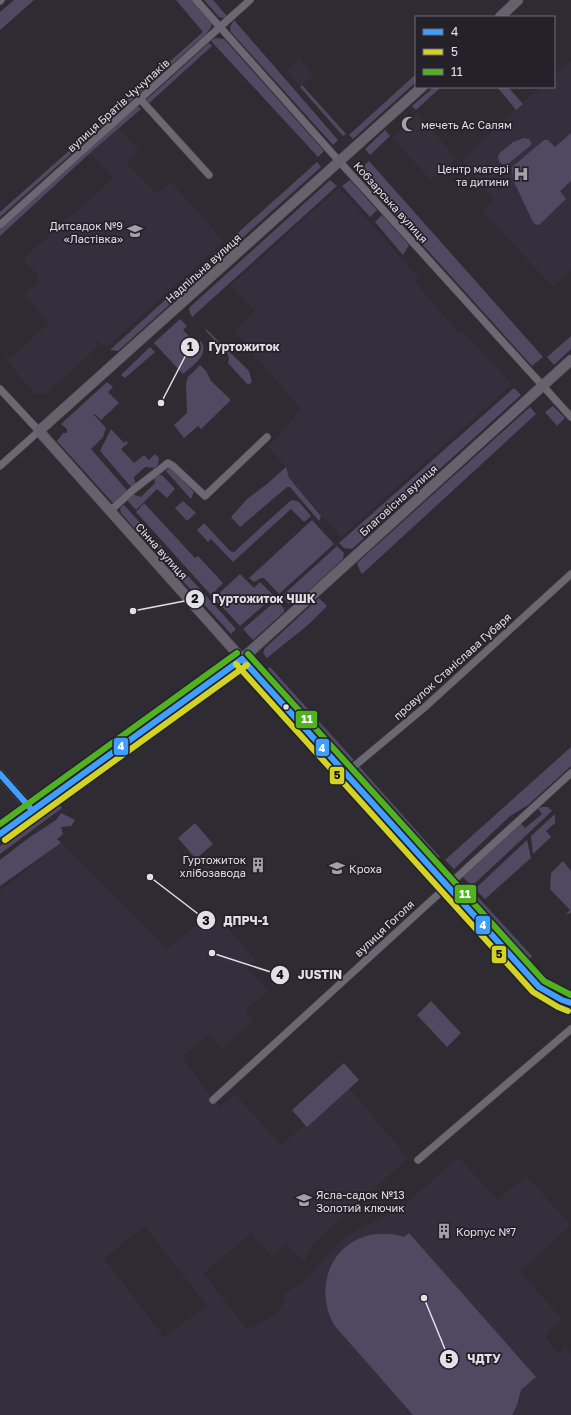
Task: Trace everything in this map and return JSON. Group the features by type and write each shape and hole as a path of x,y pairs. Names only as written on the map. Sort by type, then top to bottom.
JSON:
{"main road":[{"path":"501,16 518,0"},
{"name":"Надпільна вулиця","path":"39,431 421,88"},
{"name":"Благовісна вулиця","path":"0,834 242,659 571,360"},
{"name":"Сінна вулиця","path":"39,431 242,659 539,987 562,1000 571,1003"}],"street":[{"name":"Кобзарська вулиця","path":"196,0 339,161 571,417"},
{"name":"вулиця Братів Чучупаків","path":"0,225 250,0"},
{"path":"140,100 209,175"},
{"name":"Сінна вулиця","path":"0,389 39,431"},
{"name":"Надпільна вулиця","path":"0,466 39,431"},
{"path":"110,511 133,490 168,463 205,496 267,437"},
{"name":"провулок Станіслава Губаря","path":"346,774 424,707 571,574"},
{"name":"вулиця Гоголя","path":"213,1100 571,773"},
{"path":"0,774 32,810"},
{"path":"418,1160 571,1028"}],"shaded area":[{"path":"14,0 34,0 0,30 0,12"},
{"path":"176,0 191,0 212,23 206,34 0,217 0,212 203,32"},
{"path":"204,0 213,0 227,16 224,18 219,17"},
{"path":"234,20 338,140 333,145 231,32 230,27"},
{"path":"215,38 224,39 324,151 318,157 211,41"},
{"path":"209,43 212,46 147,105 145,101"},
{"path":"299,59 314,75 300,87 286,71"},
{"name":"Центр матері та дитини","path":"571,61 571,271 553,287 483,211 494,199 476,180 462,160 512,112 541,88 555,88 555,75"},
{"path":"415,75 415,83 353,139 349,135"},
{"path":"302,85 346,134 343,136 300,87"},
{"path":"433,88 440,88 416,110 412,106"},
{"path":"498,88 509,88 523,104 516,110"},
{"path":"137,105 141,109 90,153 0,236 0,228"},
{"path":"417,113 456,158 431,180 392,138"},
{"name":"Дитсадок №9 «Ластівка»","path":"119,128 139,151 126,163 157,194 171,182 224,241 107,347 94,337 97,346 93,351 46,394 35,394 2,353 11,358 49,323 24,295 39,281 35,272 23,259 114,178 90,153"},
{"path":"385,130 390,136 370,155 365,149"},
{"path":"571,133 571,181 560,191 566,199 539,225 535,224 513,180 512,167 544,140 548,140 555,147"},
{"path":"524,138 529,139 531,145 508,164 502,164 499,161 498,156 500,153 513,142"},
{"path":"369,161 543,357 532,366 357,172"},
{"path":"317,162 321,167 220,258 216,259 212,256"},
{"path":"330,180 337,186 192,317 189,310 190,307"},
{"path":"350,180 377,210 370,217 342,186"},
{"path":"339,188 417,276 416,283 458,332 464,333 512,384 341,537 289,478 286,467 267,446 277,437 301,409 235,331 255,311 230,286"},
{"path":"382,215 409,245 403,255 375,222"},
{"path":"207,262 209,269 118,351 110,350"},
{"path":"180,319 187,326 183,330 197,345 201,341 203,346 202,355 199,360 183,374 154,343"},
{"path":"205,328 249,371 252,382 248,385 228,363 228,354 206,331"},
{"path":"571,336 571,349 554,365 547,357"},
{"path":"150,347 155,352 125,378 121,375"},
{"path":"200,365 206,371 211,381 231,400 201,429 198,426 184,438 174,425 187,413 186,384 188,377"},
{"path":"107,382 113,387 108,392 119,403 101,420 95,414 94,415 106,428 103,437 91,449 126,489 127,493 116,503 112,502 57,441 63,433 67,433 67,429 61,424"},
{"path":"514,388 521,395 352,549 344,548 339,543"},
{"path":"553,406 565,418 557,426 545,412"},
{"path":"530,407 536,414 362,574 357,563"},
{"path":"111,429 124,443 126,441 128,443 121,449 134,463 144,455 149,460 155,454 159,458 158,464 155,468 145,467 134,477 136,485 132,488 100,451"},
{"path":"170,467 194,492 191,499 166,471"},
{"path":"286,467 289,478 321,516 319,521 290,487 287,487 240,527 231,517 247,499"},
{"path":"158,474 163,476 175,489 167,498 157,489 136,510 126,499 132,494 141,497 155,483 154,476"},
{"path":"293,500 299,502 311,516 304,522 291,509 233,562 211,539 208,542 197,530 204,523 230,551 234,552"},
{"path":"183,501 196,513 187,521 175,508"},
{"path":"144,503 195,558 198,556 223,583 211,595 136,512"},
{"path":"124,505 236,629 231,634 180,578 178,570 151,541 143,538 121,513 120,508"},
{"path":"312,520 334,544 279,594 264,578 254,582 249,578"},
{"path":"337,546 344,553 343,559 294,604 288,603 282,596"},
{"path":"240,574 254,588 260,582 274,596 240,626 214,598"},
{"path":"319,598 327,606 308,625 267,658 263,653 265,648"},
{"path":"277,600 284,609 284,612 253,640 243,629"},
{"path":"270,667 354,760 350,762 346,761 264,671"},
{"path":"571,747 571,766 528,805 510,816 454,869 445,860"},
{"path":"359,766 440,857 436,861 358,775"},
{"path":"58,803 62,808 0,854 0,846"},
{"path":"548,807 552,811 472,886 463,877 520,823 525,828 542,814 538,808"},
{"path":"61,813 75,820 71,826 61,827 63,834 57,839 61,843 0,886 0,860 30,837 56,820"},
{"path":"555,814 555,823 546,831 551,837 533,854 531,836"},
{"path":"195,823 213,844 196,859 178,838"},
{"path":"527,840 531,858 485,899 475,889"},
{"path":"61,843 158,940 166,950 213,911 256,960 247,968 269,991 245,1010 253,1021 222,1049 209,1034 182,1057 213,1100 220,1107 235,1094 281,1145 347,1089 352,1091 408,1158 315,1242 304,1262 285,1244 272,1257 251,1233 204,1273 247,1330 276,1314 284,1303 284,1293 303,1283 344,1237 406,1204 458,1157 498,1200 526,1176 571,1225 520,1272 562,1319 545,1337 559,1354 565,1345 571,1353 571,1415 0,1415 0,891","holes":["145,1226 207,1306 164,1337 104,1258"]},
{"path":"563,861 571,871 571,912 569,914 566,914 570,910 550,889 551,873"},
{"path":"466,884 532,956 529,960 522,955 462,887"},
{"path":"431,1001 461,1033 447,1047 417,1015"},
{"path":"344,1063 359,1080 307,1127 292,1110"},
{"path":"409,1233 536,1377 521,1390 517,1405 512,1415 413,1415 334,1325 327,1306 326,1287 329,1270 338,1256 350,1244 365,1236 384,1234 404,1237"}],"transit line":[{"name":"11","path":"0,824 237,653"},
{"name":"11","path":"248,654 544,981 571,995"},
{"name":"4","path":"242,659 539,987 562,1000 571,1003"},
{"name":"4","path":"0,834 242,659"},
{"name":"5","path":"236,664 533,992 558,1007 568,1011"},
{"name":"5","path":"5,840 247,665"},
{"name":"4","path":"0,774 32,810"}],"place":[{"name":"мечеть Ас Салям","path":"409,124"},
{"name":"Центр матері та дитини","path":"521,174"},
{"name":"Дитсадок №9 «Ластівка»","path":"135,231"},
{"name":"Гуртожиток","path":"161,403"},
{"name":"Гуртожиток ЧШК","path":"133,611"},
{"name":"Гуртожиток хлібозавода","path":"258,865"},
{"name":"Кроха","path":"337,868"},
{"name":"ДПРЧ-1","path":"150,877"},
{"name":"JUSTIN","path":"212,953"},
{"name":"Ясла-садок №13 Золотий ключик","path":"304,1200"},
{"name":"Корпус №7","path":"444,1231"},
{"name":"ЧДТУ","path":"424,1298"}]}
